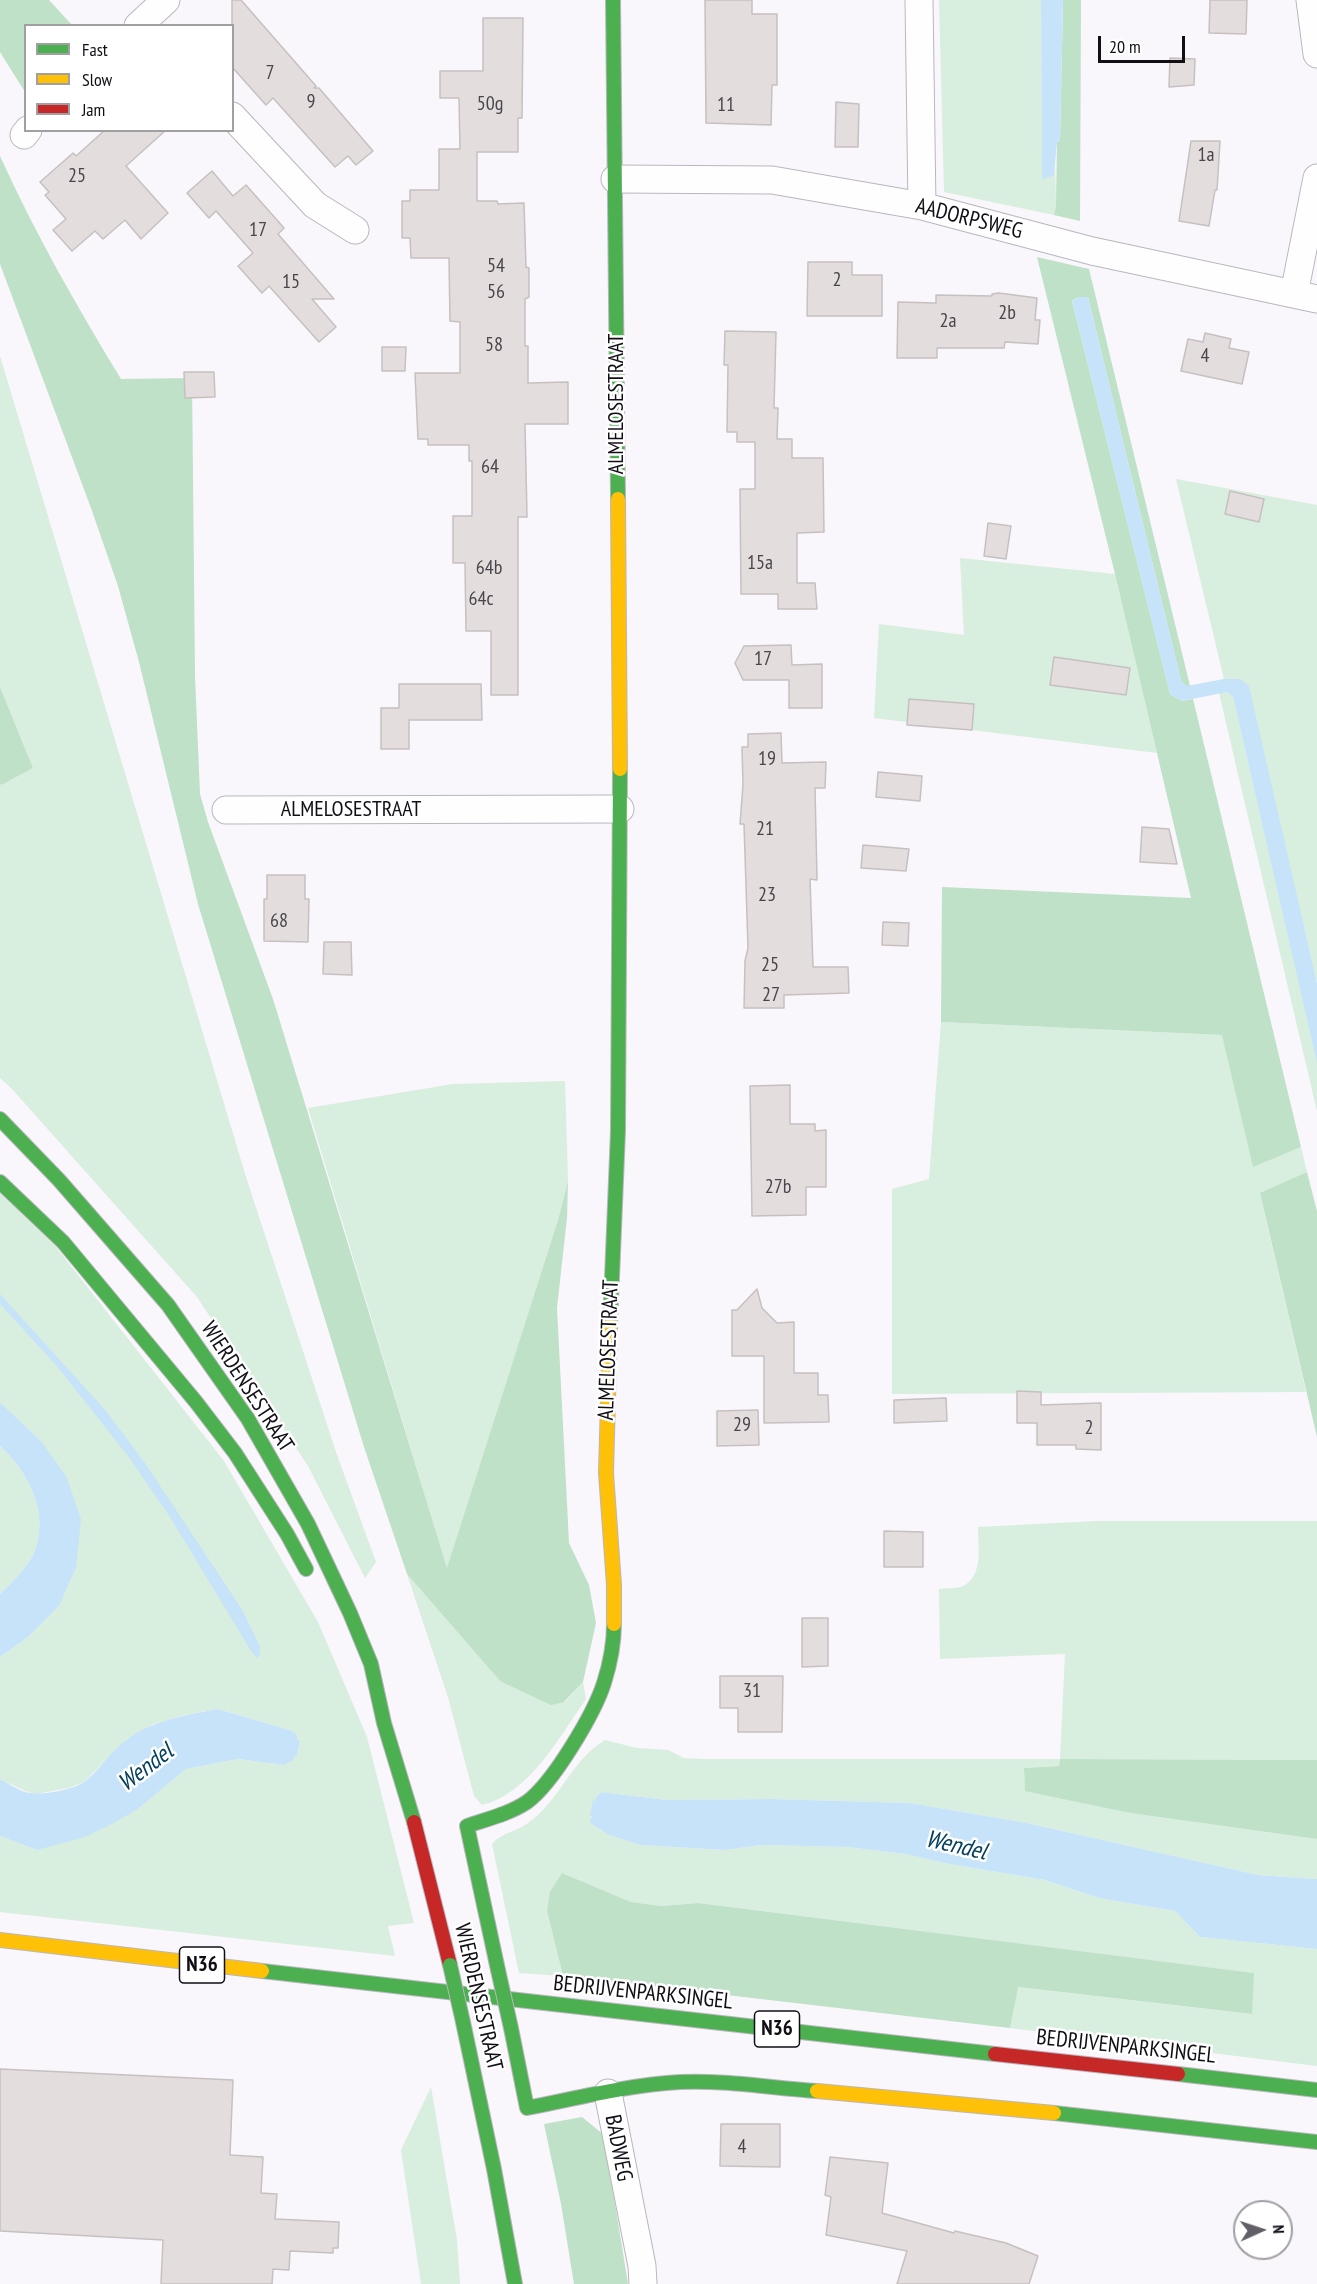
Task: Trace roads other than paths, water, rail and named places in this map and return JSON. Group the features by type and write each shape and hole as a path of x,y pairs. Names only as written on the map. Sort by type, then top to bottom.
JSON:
{"main road":[{"name":"ALMELOSESTRAAT","path":"467,1826 495,1817 527,1801 564,1758 604,1685 612,1645 615,1589 606,1484 606,1438 618,1131 620,809 613,0"},
{"name":"WIERDENSESTRAAT","path":"0,1119 59,1180 168,1305 248,1419 308,1524 350,1613 370,1664 384,1723 409,1800 450,1965 494,2169 515,2284"},
{"name":"WIERDENSESTRAAT","path":"0,1182 63,1242 196,1402 235,1453 287,1534 315,1586"},
{"name":"WIERDENSESTRAAT","path":"358,1670 384,1723"},
{"name":"BADWEG","path":"467,1826 527,2108 608,2093"},
{"name":"BEDRIJVENPARKSINGEL","path":"0,1940 1317,2090"},
{"path":"608,2093 663,2082 705,2082 1013,2108 1317,2142"}],"street":[{"path":"143,24 166,0"},
{"path":"919,0 922,206"},
{"path":"1310,0 1317,54"},
{"path":"234,118 315,205 355,230"},
{"path":"1306,297 1317,178"},
{"name":"AADORPSWEG","path":"615,179 772,180 922,206 1092,251 1306,297"},
{"name":"ALMELOSESTRAAT","path":"226,810 620,809"},
{"name":"BADWEG","path":"608,2093 642,2266 643,2284"}],"water":[{"path":"1041,0 1063,0 1060,141 1057,142 1054,175 1042,180"},
{"path":"1078,297 1088,297 1181,681 1187,686 1224,679 1240,679 1249,686 1317,983 1317,1063 1233,697 1227,692 1182,701 1170,694 1072,301"},
{"path":"0,1294 106,1411 145,1463 243,1611 260,1647 260,1654 257,1658 170,1517 128,1456 56,1365 0,1304"},
{"path":"0,1402 41,1441 66,1476 81,1519 76,1567 59,1606 28,1637 0,1657 0,1594 22,1571 33,1555 40,1525 38,1510 28,1482 0,1446"},
{"name":"Wendel","path":"218,1709 293,1731 297,1735 297,1740 300,1741 297,1757 294,1756 293,1760 284,1765 238,1759 186,1769 138,1809 112,1824 85,1837 37,1850 0,1836 0,1779 22,1791 31,1793 46,1793 71,1788 89,1778 120,1745 136,1733 170,1719"},
{"name":"Wendel","path":"601,1792 667,1800 772,1799 910,1803 1027,1823 1258,1875 1317,1879 1317,1949 1200,1937 1175,1911 1099,1898 1045,1880 905,1854 847,1847 762,1845 725,1850 640,1845 609,1835 590,1823 593,1817 590,1816 593,1800 596,1801 595,1798"}]}
